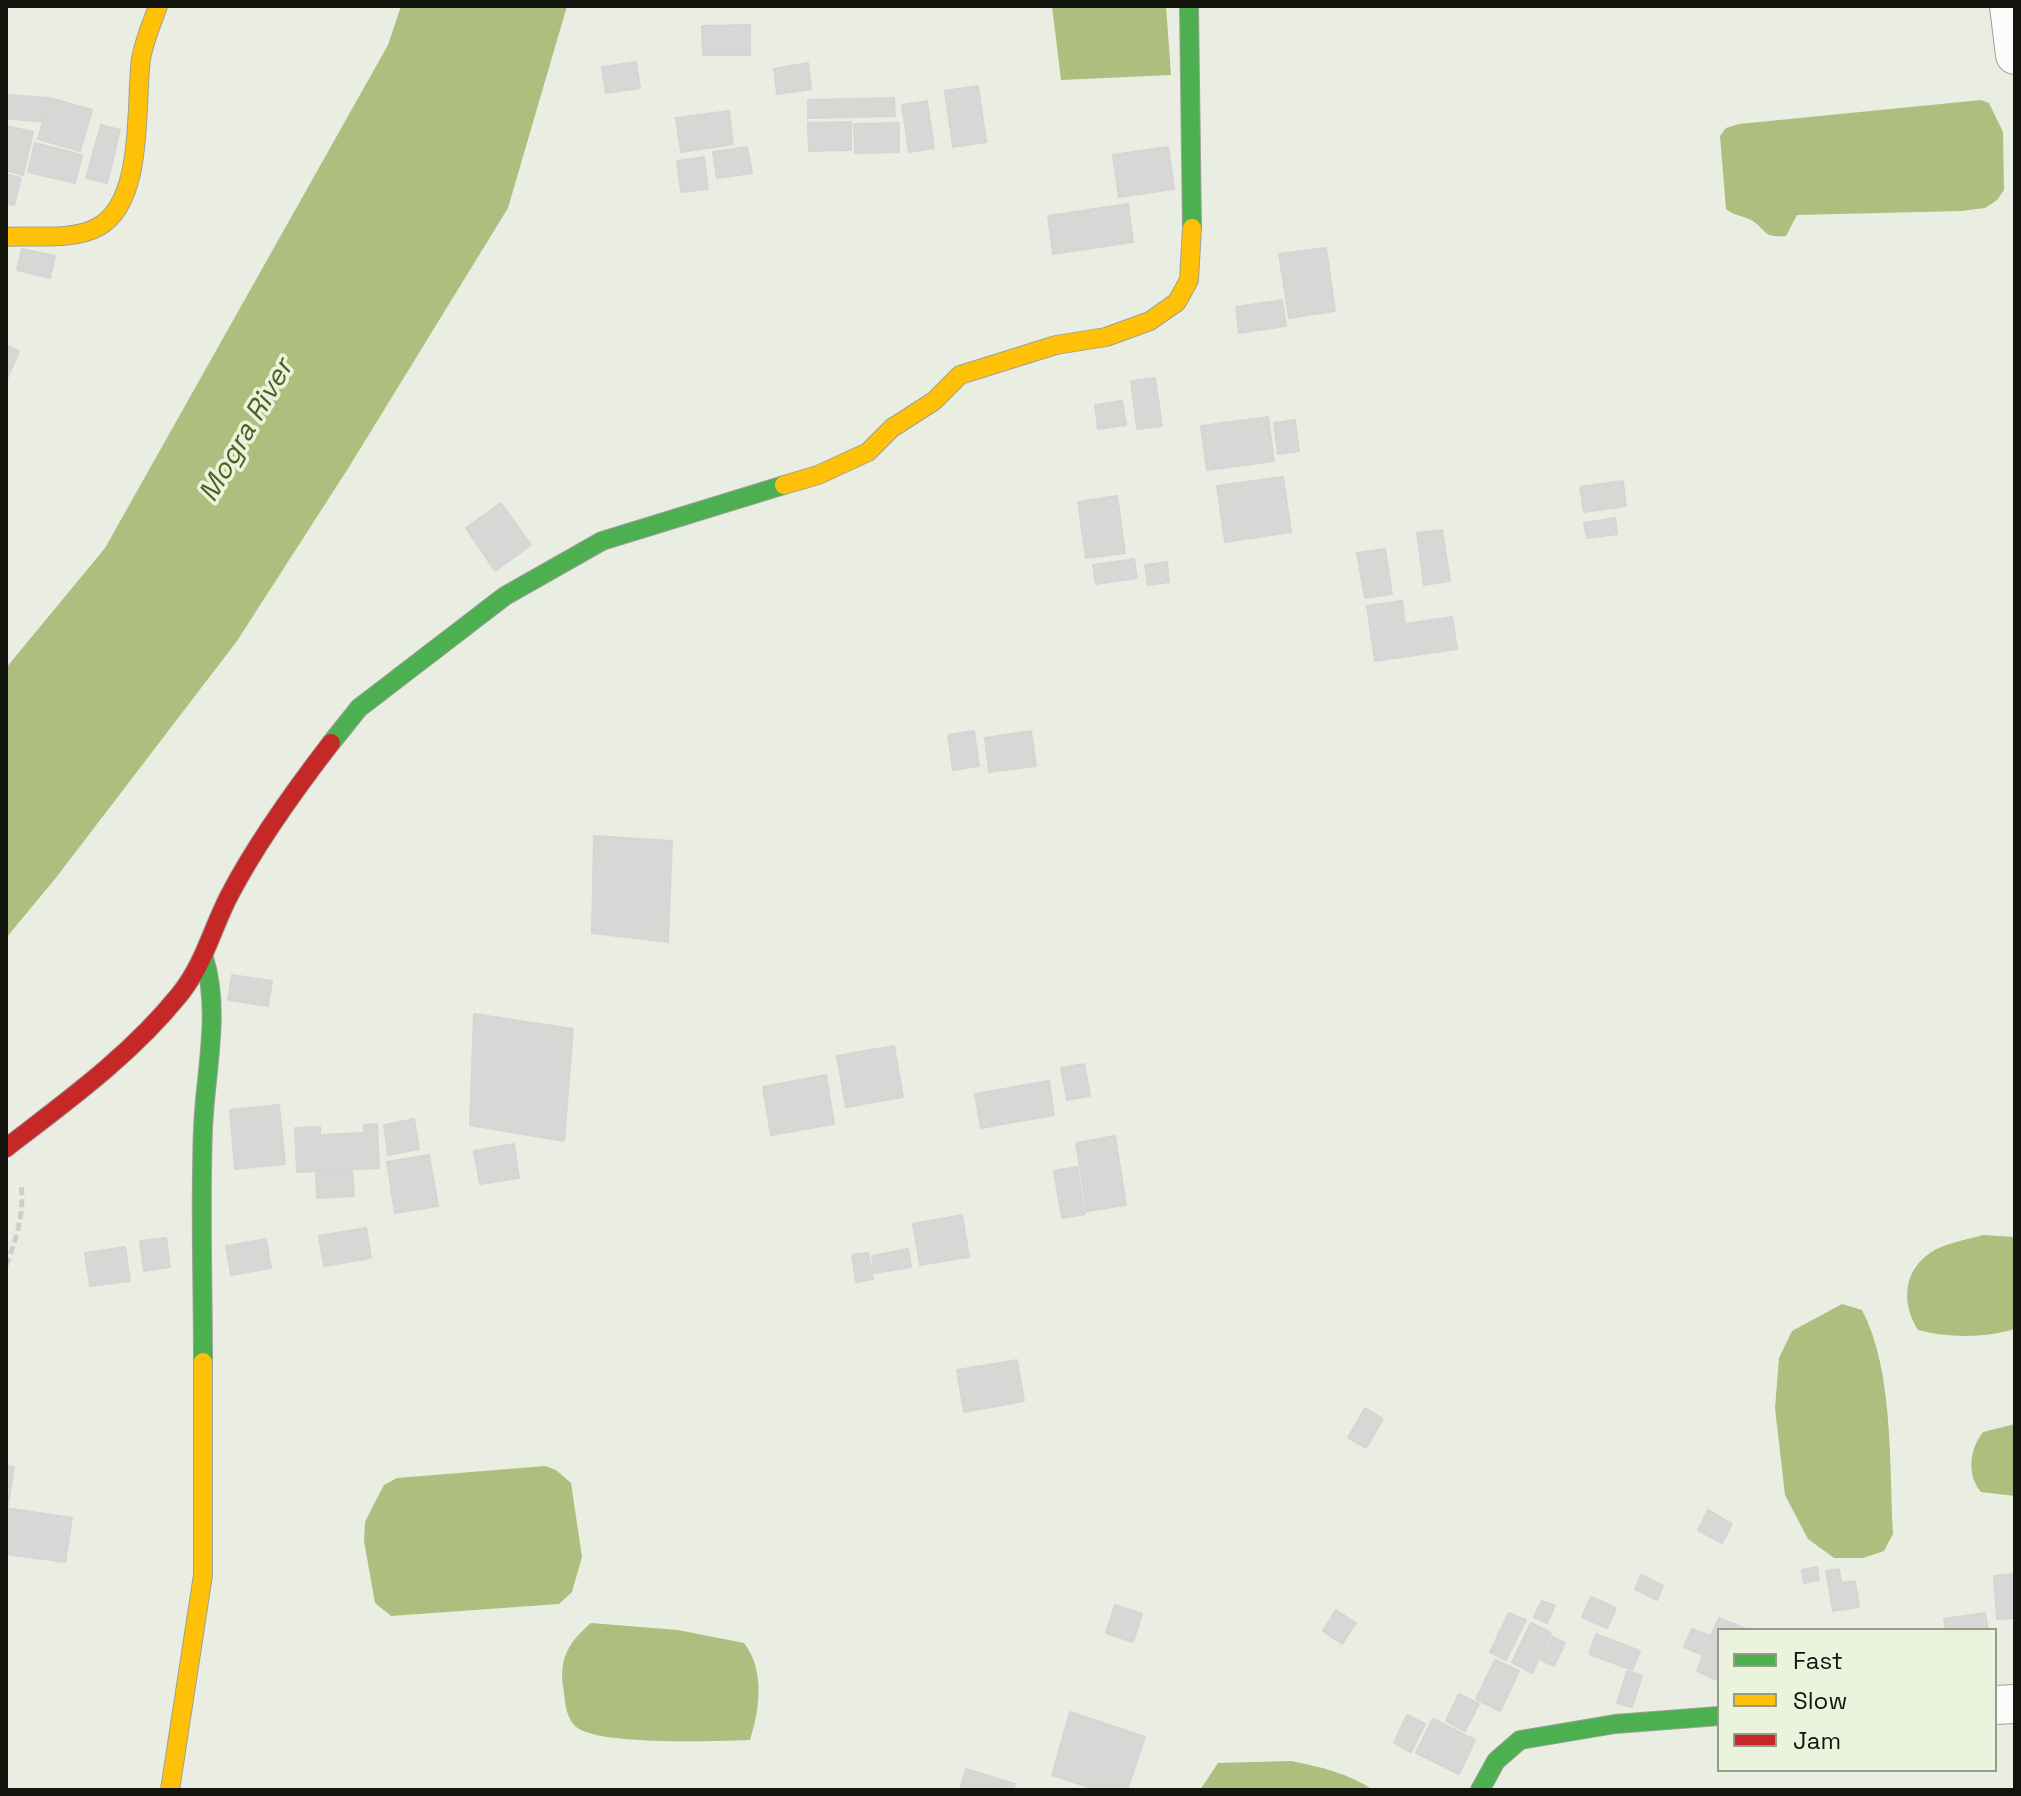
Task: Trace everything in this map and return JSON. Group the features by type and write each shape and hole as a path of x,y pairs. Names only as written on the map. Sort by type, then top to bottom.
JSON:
{"street":[{"path":"6,237 99,226 117,210 125,191 135,139 141,56 158,6"},
{"path":"10,1145 108,1069 180,994 204,958 229,897 263,840 299,784 359,708 505,596 602,541 818,475 868,452 892,428 934,401 960,375 1056,345 1106,337 1150,321 1177,302 1189,280 1192,233 1189,6"},
{"path":"2009,6 2015,55"},
{"path":"170,1790 203,1575 203,1142 211,1009 204,958"},
{"path":"1480,1790 1496,1761 1520,1740 1615,1724 1717,1716"}],"path":[{"path":"6,1265 13,1248 23,1200 10,1145"}],"water":[{"name":"Mogra River","path":"401,6 567,6 508,208 349,467 237,641 55,879 6,938 6,668 105,548 388,45"},
{"path":"1052,6 1166,6 1171,75 1061,80"},
{"path":"1981,100 1989,103 2003,132 2004,190 1997,200 1985,208 1797,215 1786,236 1768,234 1751,220 1726,209 1720,136 1726,128 1739,124"},
{"path":"1983,1235 2015,1237 2015,1329 1966,1336 1918,1330 1907,1300 1914,1270 1930,1253 1948,1244"},
{"path":"1842,1304 1862,1310 1872,1334 1880,1361 1888,1419 1893,1534 1884,1551 1863,1558 1834,1558 1808,1539 1785,1495 1775,1408 1779,1358 1792,1331"},
{"path":"2015,1424 2015,1496 1981,1492 1972,1470 1973,1454 1979,1439 1983,1432"},
{"path":"545,1466 556,1470 571,1483 582,1557 572,1592 559,1604 391,1616 375,1603 364,1541 365,1522 384,1485 397,1478"},
{"path":"591,1623 678,1630 744,1643 755,1665 759,1690 750,1740 606,1737 575,1726 566,1707 563,1666 572,1643"},
{"path":"1291,1761 1344,1775 1373,1790 1200,1790 1218,1763"}],"building":[{"path":"750,25 750,55 703,55 702,26"},
{"path":"636,62 640,88 606,93 602,67"},
{"path":"808,63 811,89 777,94 774,69"},
{"path":"978,86 986,142 953,147 945,91"},
{"path":"6,95 50,98 43,122 6,118"},
{"path":"50,98 92,110 80,151 38,139"},
{"path":"894,98 895,116 808,118 808,100"},
{"path":"927,101 934,148 909,152 902,105"},
{"path":"729,111 733,144 681,152 676,118"},
{"path":"851,122 851,150 809,151 808,123"},
{"path":"899,123 899,152 855,153 854,124"},
{"path":"101,125 120,130 107,183 86,178"},
{"path":"6,126 33,132 23,175 6,170"},
{"path":"35,143 82,155 75,183 28,172"},
{"path":"747,147 752,173 717,178 713,152"},
{"path":"1168,147 1174,189 1119,197 1113,155"},
{"path":"704,157 708,189 681,192 677,161"},
{"path":"6,174 21,178 14,205 6,203"},
{"path":"1128,204 1133,242 1053,254 1048,216"},
{"path":"1326,248 1335,311 1289,318 1279,254"},
{"path":"22,249 55,256 50,278 17,270"},
{"path":"1282,300 1286,326 1239,333 1236,307"},
{"path":"6,345 19,351 6,381"},
{"path":"1155,378 1162,426 1137,429 1131,381"},
{"path":"1122,401 1126,425 1098,429 1095,405"},
{"path":"1268,417 1274,461 1207,470 1201,426"},
{"path":"1295,420 1299,451 1278,454 1274,423"},
{"path":"1283,477 1291,532 1225,542 1217,486"},
{"path":"1623,481 1626,506 1584,512 1580,487"},
{"path":"1117,496 1125,553 1086,558 1078,502"},
{"path":"501,503 531,545 495,571 466,528"},
{"path":"1615,518 1617,534 1587,538 1584,523"},
{"path":"1442,530 1450,581 1424,585 1417,533"},
{"path":"1385,549 1392,594 1365,598 1357,553"},
{"path":"1134,559 1137,578 1096,584 1093,565"},
{"path":"1167,562 1169,582 1148,585 1145,565"},
{"path":"1402,601 1405,624 1452,617 1457,649 1375,661 1367,606"},
{"path":"974,731 979,766 953,770 948,735"},
{"path":"1031,731 1036,766 989,772 985,738"},
{"path":"594,836 672,841 668,942 592,933"},
{"path":"232,975 272,981 268,1006 228,1000"},
{"path":"474,1014 573,1029 564,1141 470,1125"},
{"path":"894,1046 903,1097 846,1107 837,1056"},
{"path":"1084,1064 1090,1096 1067,1100 1061,1068"},
{"path":"826,1075 834,1124 771,1135 763,1087"},
{"path":"1049,1081 1054,1115 981,1128 975,1094"},
{"path":"279,1105 285,1164 235,1169 230,1110"},
{"path":"414,1119 419,1149 388,1155 384,1125"},
{"path":"377,1124 379,1168 297,1172 295,1128 320,1127 320,1135 364,1133 364,1125"},
{"path":"1115,1136 1126,1205 1087,1211 1076,1143"},
{"path":"514,1144 519,1178 480,1184 474,1151"},
{"path":"429,1155 438,1206 395,1213 387,1162"},
{"path":"1077,1167 1085,1214 1062,1218 1054,1171"},
{"path":"352,1171 354,1196 317,1198 316,1173"},
{"path":"962,1215 969,1257 920,1265 913,1224"},
{"path":"366,1228 371,1258 324,1266 319,1236"},
{"path":"166,1238 170,1267 144,1271 140,1241"},
{"path":"266,1239 271,1268 231,1275 226,1246"},
{"path":"125,1247 130,1281 90,1286 85,1253"},
{"path":"908,1249 911,1267 874,1273 872,1256"},
{"path":"868,1253 873,1279 856,1282 852,1255"},
{"path":"1017,1360 1024,1401 964,1412 957,1370"},
{"path":"1365,1408 1383,1419 1366,1448 1348,1438"},
{"path":"6,1465 14,1467 8,1505 6,1504"},
{"path":"6,1508 72,1518 65,1562 6,1554"},
{"path":"1708,1510 1732,1524 1722,1543 1698,1530"},
{"path":"1817,1567 1819,1580 1804,1583 1802,1570"},
{"path":"1839,1569 1841,1583 1855,1581 1859,1607 1833,1611 1826,1571"},
{"path":"2015,1574 2015,1618 1997,1619 1994,1576"},
{"path":"1641,1575 1663,1586 1657,1600 1635,1589"},
{"path":"1591,1597 1616,1608 1607,1628 1582,1617"},
{"path":"1542,1601 1555,1606 1547,1623 1534,1617"},
{"path":"1115,1605 1142,1614 1133,1642 1106,1633"},
{"path":"1336,1610 1356,1623 1342,1644 1323,1631"},
{"path":"1509,1613 1526,1620 1506,1660 1490,1652"},
{"path":"1985,1613 1988,1628 1946,1628 1944,1619"},
{"path":"1719,1618 1744,1628 1717,1628 1717,1680 1697,1671 1703,1655 1684,1647 1692,1629 1711,1636"},
{"path":"1531,1623 1551,1633 1532,1673 1512,1662"},
{"path":"1596,1634 1640,1651 1632,1670 1589,1654"},
{"path":"1552,1637 1565,1643 1554,1666 1541,1660"},
{"path":"1495,1660 1519,1671 1500,1711 1476,1699"},
{"path":"1627,1671 1642,1676 1632,1707 1617,1703"},
{"path":"1459,1694 1479,1704 1465,1731 1446,1721"},
{"path":"1070,1712 1145,1737 1127,1790 1098,1790 1052,1775"},
{"path":"1407,1715 1425,1724 1411,1752 1394,1743"},
{"path":"1433,1719 1475,1740 1459,1774 1416,1753"},
{"path":"966,1769 1015,1784 1013,1790 960,1790"}],"traffic: fast":[{"path":"1189,6 1192,228"},
{"path":"331,743 359,708 505,596 602,541 784,485"},
{"path":"203,1362 202,1158 212,1021 204,958"},
{"path":"1480,1790 1496,1761 1520,1740 1615,1724 1717,1716"}],"traffic: slow":[{"path":"6,237 77,234 98,227 113,214 124,197 131,175 141,59 158,6"},
{"path":"784,485 818,475 868,452 892,428 934,401 960,375 1056,345 1106,337 1150,321 1177,302 1189,280 1192,228"},
{"path":"170,1790 203,1575 203,1362"}],"traffic: jam":[{"path":"6,1148 119,1057 180,994 202,959 229,896 252,856 331,743"}]}
